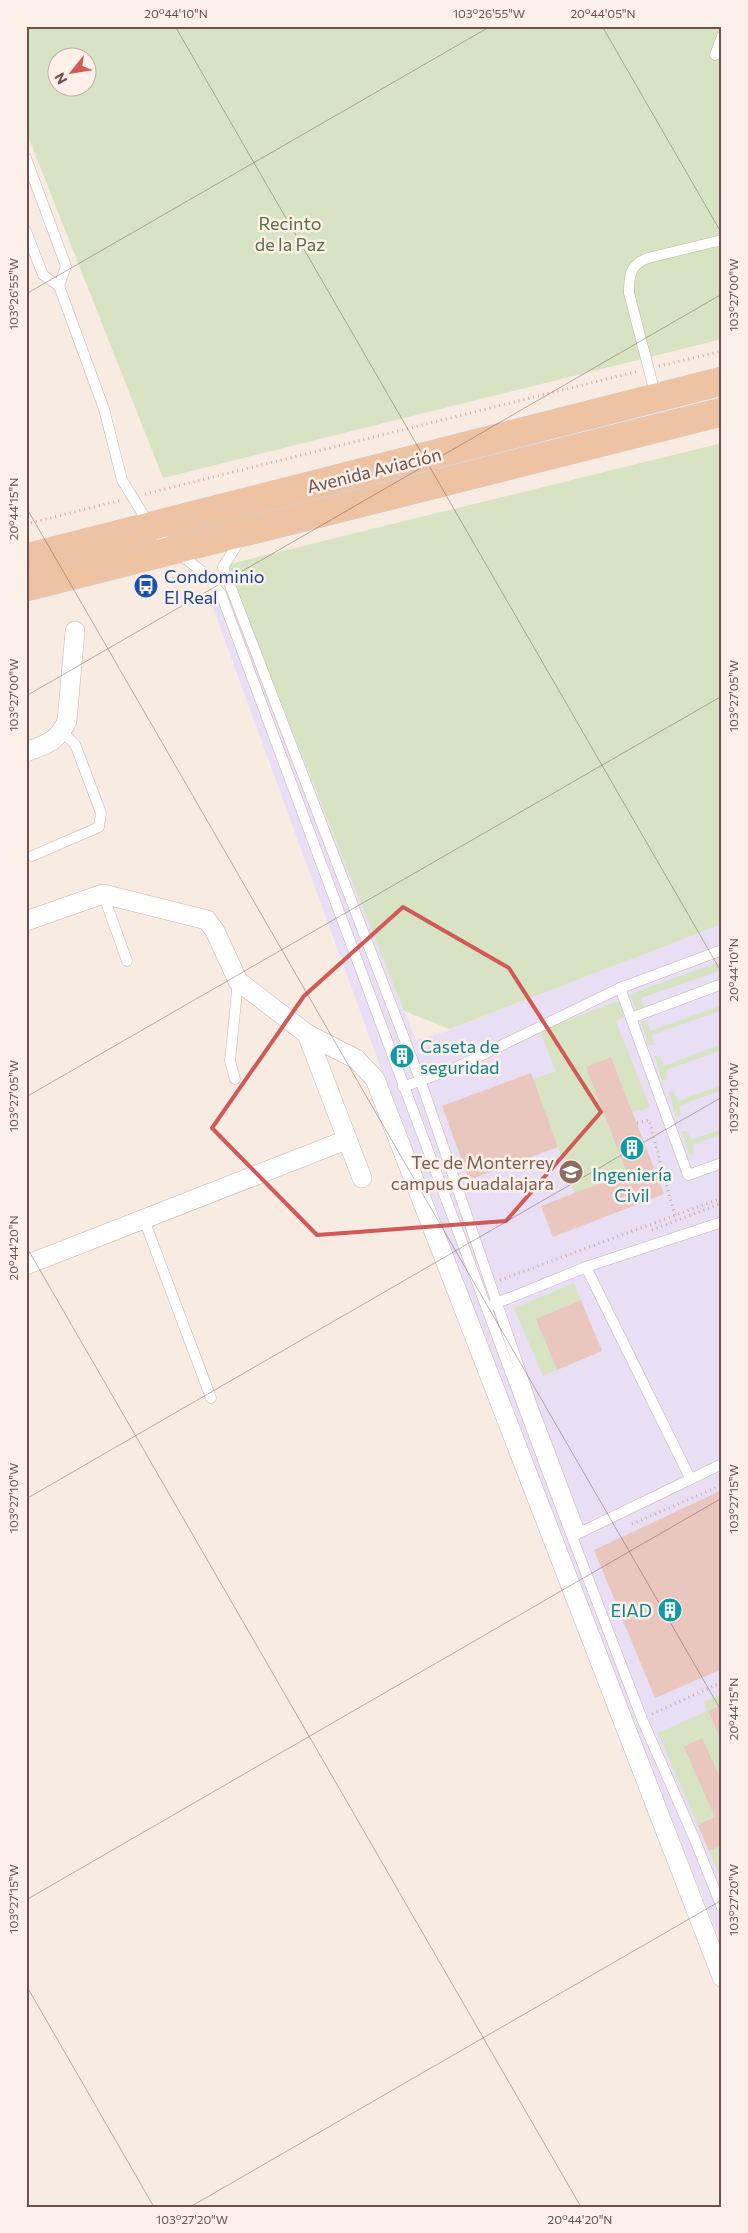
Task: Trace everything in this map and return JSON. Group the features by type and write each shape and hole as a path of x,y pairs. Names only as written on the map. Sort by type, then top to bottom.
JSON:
{"main road":[{"name":"Avenida Aviación","path":"26,558 709,384"},
{"path":"709,384 712,414"},
{"name":"Avenida Aviación","path":"26,587 712,414"}],"street":[{"path":"26,752 52,742 62,732 67,721 75,631"},
{"path":"26,921 103,894 207,920 215,931 238,981 307,1034 356,1059 375,1079 722,1977"},
{"path":"307,1034 362,1178"},
{"path":"26,1265 346,1140"}],"lane":[{"path":"715,55 722,36"},
{"path":"26,158 36,180 66,266 59,286"},
{"path":"26,174 36,180"},
{"path":"26,231 43,274 59,286 104,409 122,480 151,527 174,550 203,572 221,594 485,1308 576,1535"},
{"path":"656,398 629,293 629,280 632,269 638,262 648,258 722,240"},
{"path":"246,532 223,567 421,1082 576,1535 642,1718 695,1840 722,1908"},
{"path":"32,856 99,827 101,813 75,744 62,732"},
{"path":"103,894 127,962"},
{"path":"404,1088 455,1068 620,988 722,950"},
{"path":"235,1079 230,1061 238,981"},
{"path":"631,1018 722,984"},
{"path":"620,988 688,1175 722,1163"},
{"path":"143,1218 211,1398"},
{"path":"485,1308 586,1268 722,1222"},
{"path":"586,1268 690,1478"},
{"path":"576,1535 722,1464"}],"path":[{"path":"655,367 722,350"},
{"path":"140,495 645,369"},
{"path":"26,524 131,498"},
{"path":"637,1123 649,1120 675,1216"},
{"path":"490,1284 722,1198"},
{"path":"631,1524 722,1485"},
{"path":"642,1718 722,1682"}],"highlighted area":[{"path":"403,907 509,968 601,1112 506,1221 317,1235 212,1128 304,996"}],"shaded area":[{"name":"Tec de Monterrey campus Guadalajara","path":"236,592 416,1040 438,1034 722,923 722,1945 631,1719 382,1071 209,597"}],"green space":[{"name":"Recinto de la Paz","path":"26,26 722,26 722,339 163,478 26,131"},
{"path":"722,443 722,924 450,1029 404,1011 226,565"},
{"path":"722,961 722,970 641,998 644,1007 642,1010 636,1010 630,994"},
{"path":"618,1001 623,1004 626,1012 624,1017 616,1021 650,1107 633,1113 611,1057 586,1067 627,1173 575,1193 533,1079 556,1071 540,1031"},
{"path":"722,1005 722,1010 652,1035 654,1045 648,1045 641,1021 647,1021 650,1031"},
{"path":"722,1044 722,1050 666,1070 667,1080 662,1080 655,1056 660,1056 664,1066"},
{"path":"722,1085 722,1090 679,1106 681,1116 675,1115 669,1092 674,1092 678,1101"},
{"path":"722,1129 722,1134 693,1145 694,1155 689,1154 682,1131 687,1131 691,1140"},
{"path":"574,1283 581,1300 536,1319 557,1370 543,1376 514,1308"},
{"path":"722,1693 722,1713 718,1706 708,1711 719,1735 722,1734 722,1814 698,1825 658,1733 707,1711 704,1702"},
{"path":"722,1845 722,1882 709,1851"}],"building":[{"name":"Ingeniería Civil","path":"611,1057 664,1194 553,1237 541,1206 627,1173 586,1067"},
{"path":"531,1073 558,1147 469,1180 442,1106"},
{"path":"581,1300 602,1351 557,1370 536,1319"},
{"name":"EIAD","path":"722,1490 722,1669 655,1698 594,1550"},
{"path":"718,1706 722,1713 722,1742 708,1711"},
{"path":"702,1738 722,1782 722,1845 709,1851 698,1825 715,1817 684,1747"}],"place":[{"name":"Condominio El Real","path":"146,586"},
{"name":"Caseta de seguridad","path":"402,1056"},
{"name":"Ingeniería Civil","path":"632,1148"},
{"name":"Tec de Monterrey campus Guadalajara","path":"571,1172"},
{"name":"EIAD","path":"670,1610"}]}
